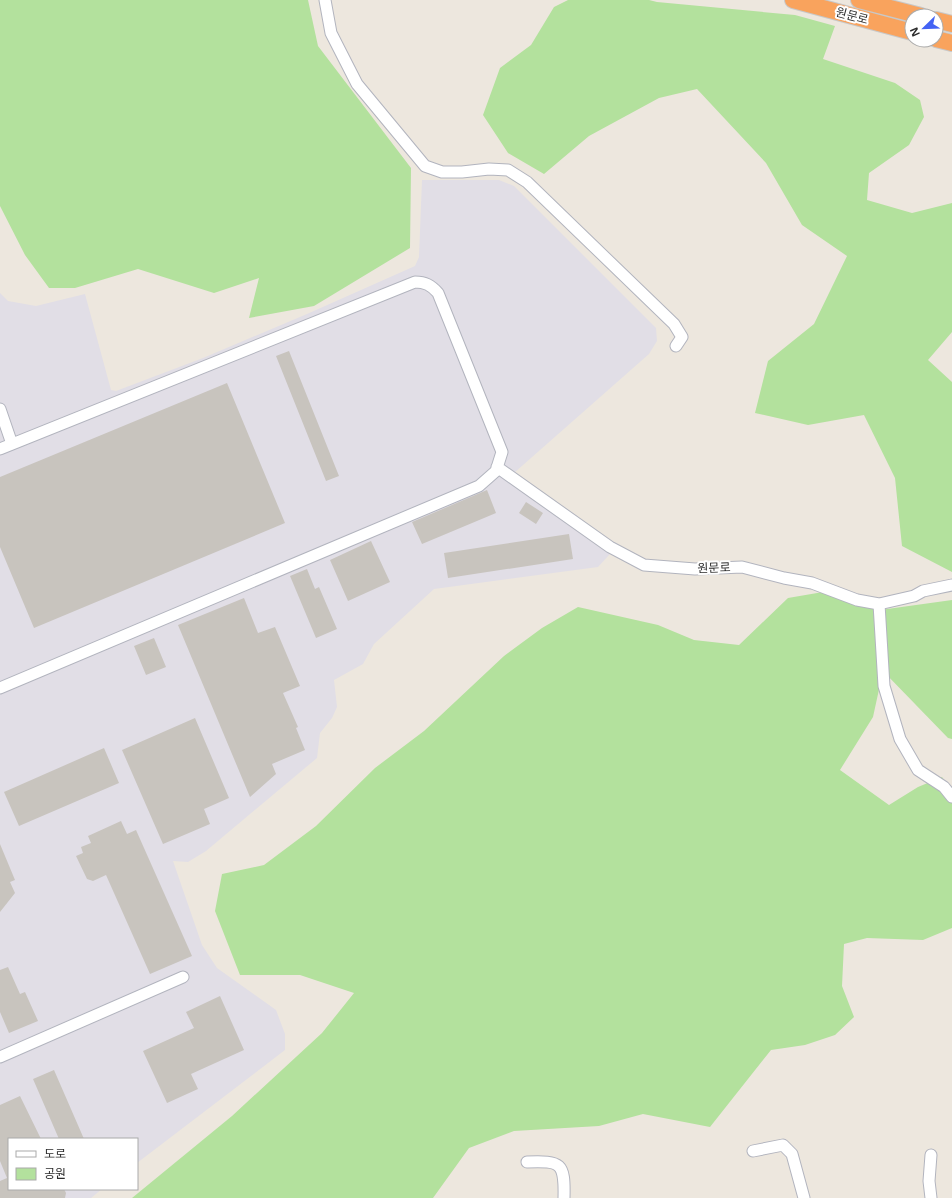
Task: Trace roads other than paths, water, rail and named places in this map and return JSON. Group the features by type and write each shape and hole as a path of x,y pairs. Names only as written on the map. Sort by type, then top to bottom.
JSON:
{"highway":[{"name":"원문로","path":"793,0 904,30"},
{"name":"원문로","path":"859,0 904,12"}],"street":[{"path":"325,0 331,33 357,84 425,166 442,172 462,172 489,169 508,170 527,182 674,324 682,337 676,346"},
{"path":"0,449 380,295 415,282 423,282 432,286 438,293 502,452 496,472 478,486 0,688"},
{"path":"0,409 12,444"},
{"name":"원문로","path":"497,467 610,547 644,565 695,569 742,567 784,578 812,583 857,600 879,604 914,596 923,591 952,585"},
{"path":"879,604 884,686 900,738 918,770 944,787 952,797"},
{"path":"0,1057 183,977"},
{"path":"753,1151 783,1145 792,1154 804,1198"},
{"path":"931,1155 929,1181 931,1198"},
{"path":"527,1162 554,1162 561,1168 565,1180 564,1198"}]}
